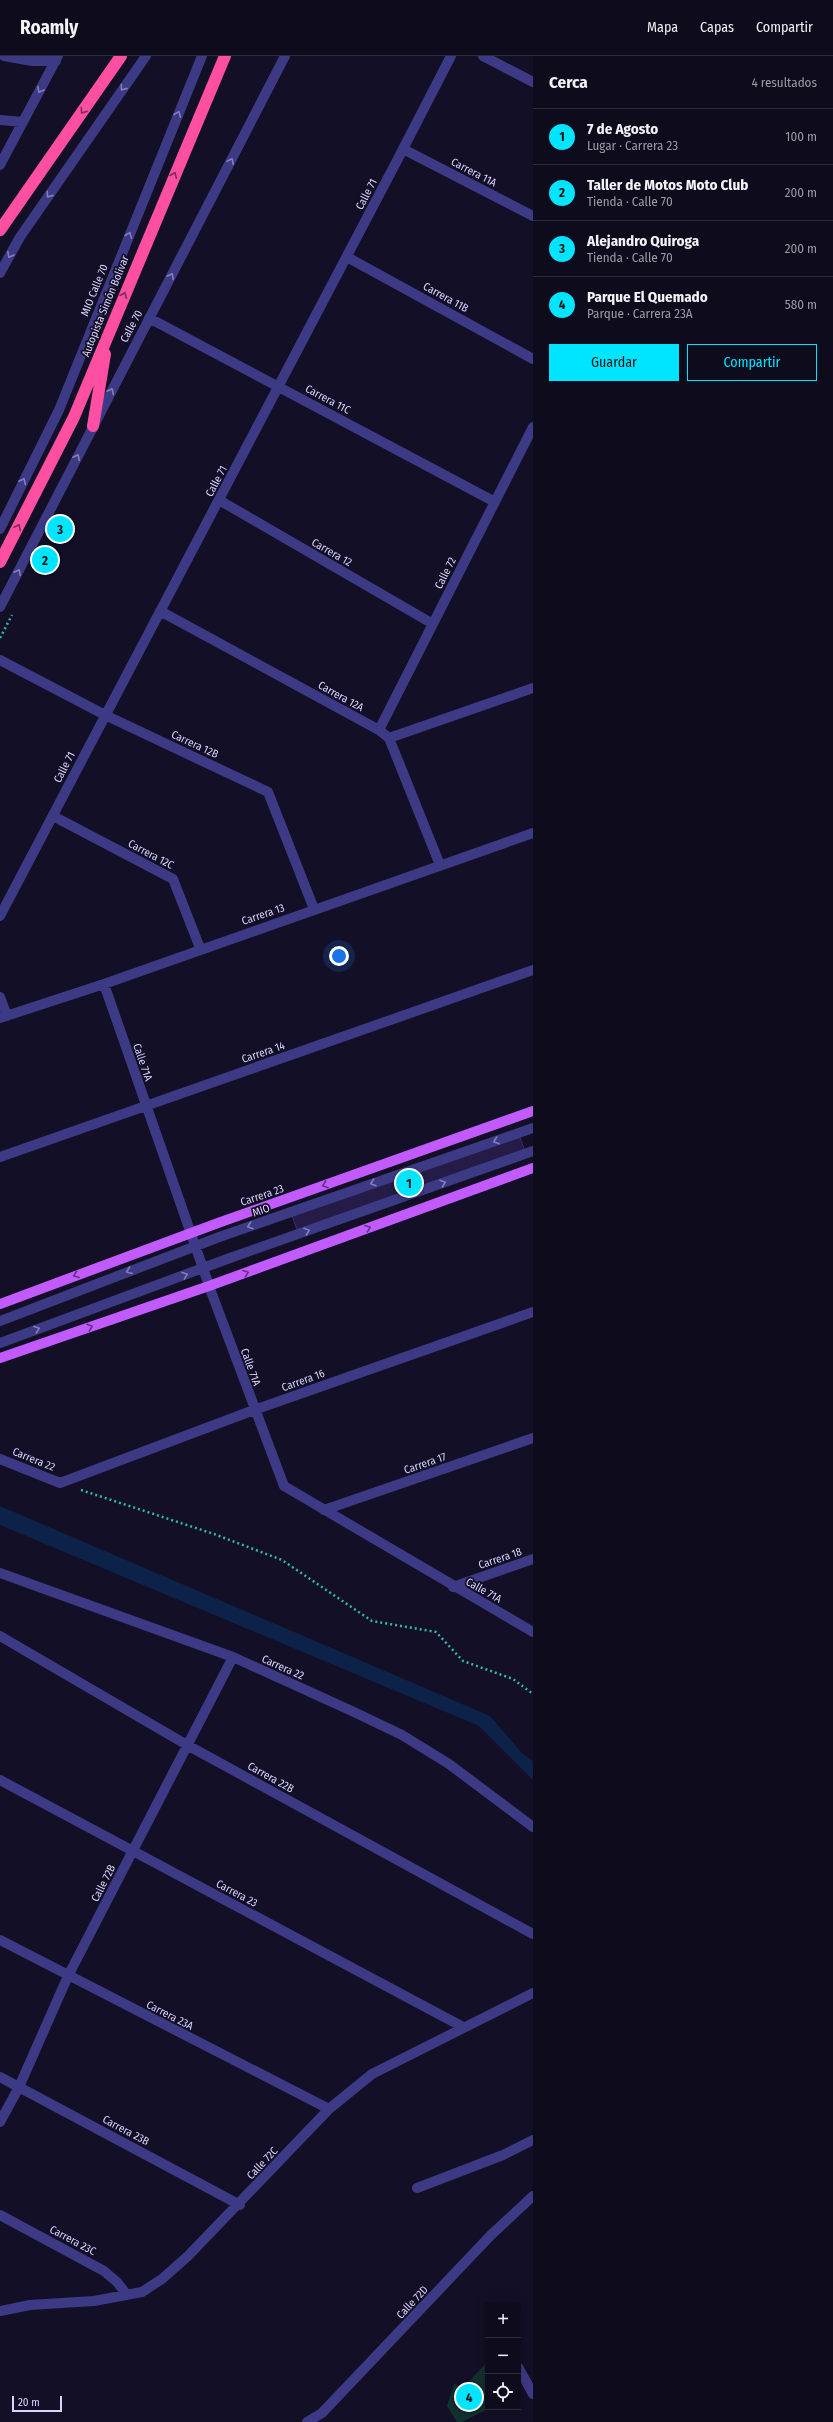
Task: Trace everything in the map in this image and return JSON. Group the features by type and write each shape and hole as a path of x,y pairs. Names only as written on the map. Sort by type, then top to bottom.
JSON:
{"highway":[{"path":"0,230 121,56"},
{"name":"Autopista Simón Bolívar","path":"0,562 74,417 225,56"},
{"path":"93,426 109,331"}],"main road":[{"name":"Carrera 23","path":"0,1304 191,1233 533,1111"},
{"path":"0,1358 209,1286 533,1168"}],"street":[{"path":"4,56 32,61 57,58"},
{"path":"0,273 20,237 146,56"},
{"name":"MIO Calle 70","path":"0,529 59,410 202,56"},
{"name":"Calle 70","path":"0,607 285,56"},
{"name":"Calle 71","path":"0,916 105,714 280,388 451,56"},
{"path":"483,56 533,82"},
{"path":"0,165 57,58"},
{"path":"0,120 23,122"},
{"name":"Carrera 11A","path":"403,149 533,216"},
{"name":"Carrera 11B","path":"347,258 533,359"},
{"name":"Carrera 11C","path":"149,318 495,502"},
{"name":"Calle 72","path":"379,730 533,428"},
{"name":"Carrera 12","path":"219,500 433,624"},
{"name":"Carrera 12A","path":"160,611 379,730 389,738 440,865"},
{"name":"Carrera 12B","path":"0,660 105,714 268,792 314,909"},
{"path":"389,738 533,688"},
{"name":"Carrera 12C","path":"53,816 173,879 200,948"},
{"name":"Carrera 13","path":"4,1017 104,984 200,948 533,833"},
{"name":"Carrera 14","path":"0,1157 533,970"},
{"name":"Calle 71A","path":"104,984 209,1286 254,1410 284,1486 453,1587 533,1632"},
{"path":"0,997 4,1017"},
{"name":"MIO","path":"0,1321 195,1246 533,1128"},
{"path":"0,1343 203,1268 533,1152"},
{"name":"Carrera 16","path":"60,1483 254,1410 533,1312"},
{"name":"Carrera 17","path":"324,1510 533,1438"},
{"name":"Carrera 22","path":"0,1459 60,1483"},
{"name":"Carrera 18","path":"453,1587 533,1559"},
{"name":"Carrera 22","path":"0,1573 232,1657 402,1735 448,1764 533,1827"},
{"name":"Carrera 22B","path":"0,1636 187,1745 533,1934"},
{"name":"Calle 72B","path":"0,2122 19,2087 68,1976 232,1657"},
{"name":"Carrera 23","path":"0,1780 463,2027"},
{"name":"Carrera 23A","path":"0,1940 329,2110"},
{"name":"Calle 72C","path":"0,2311 30,2305 94,2301 142,2292 162,2279 188,2256 240,2205 329,2110 372,2074 533,1993"},
{"name":"Carrera 23B","path":"0,2077 240,2205"},
{"path":"417,2188 503,2154 533,2140"},
{"name":"Calle 72D","path":"307,2422 322,2418 491,2236 533,2196"},
{"name":"Carrera 23C","path":"0,2215 104,2271 117,2282 127,2295"},
{"path":"521,2372 533,2394"}],"path":[{"name":"Carrera 22","path":"60,1483 214,1534 282,1560 372,1621 436,1632 463,1661 513,1679 533,1694"}],"green space":[{"path":"485,2364 486,2410 462,2422 457,2422 447,2406 454,2384 463,2388"}],"water":[{"path":"0,1506 490,1716 522,1753 533,1761 533,1780 479,1726 0,1525"}],"building":[{"path":"519,1135 525,1151 298,1232 292,1216"}],"place":[{"name":"Alejandro Quiroga","path":"60,529"},
{"name":"Taller de Motos Moto Club","path":"45,560"},
{"name":"7 de Agosto","path":"409,1183"},
{"name":"Parque El Quemado","path":"469,2397"}]}
